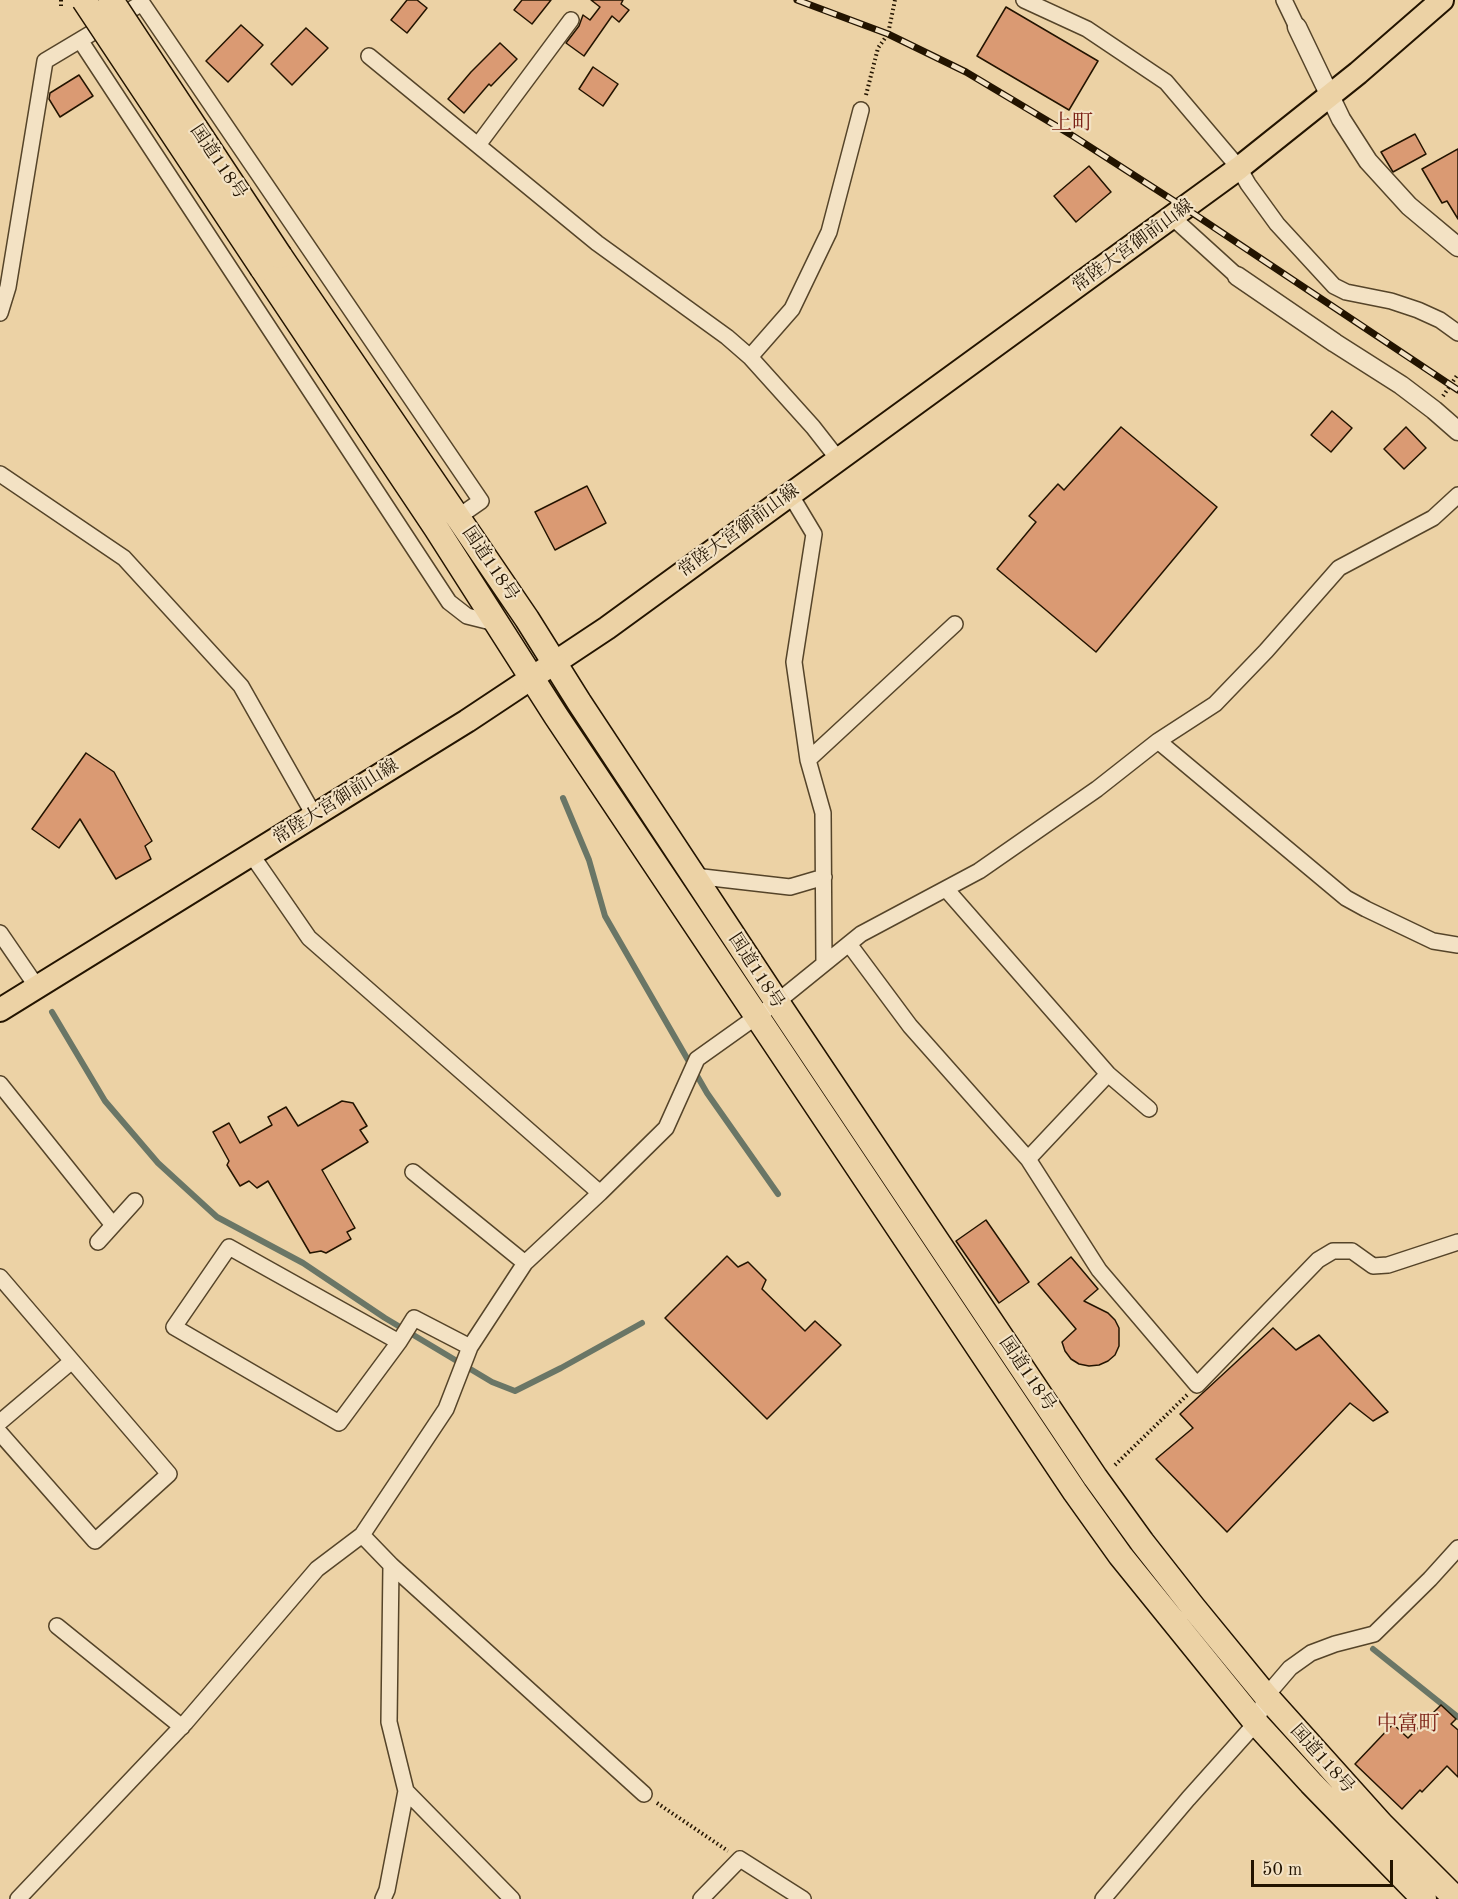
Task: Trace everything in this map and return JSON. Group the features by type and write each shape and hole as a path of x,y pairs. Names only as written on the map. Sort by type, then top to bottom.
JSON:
{"highway":[{"name":"国道118号","path":"84,0 271,262 458,517 777,1002 1095,1477 1142,1542 1266,1696 1381,1824 1456,1899"},
{"name":"国道118号","path":"111,0 531,679 1075,1492 1120,1555 1256,1723 1424,1899"}],"main road":[{"name":"常陸大宮御前山線","path":"0,1010 467,721 607,628 1239,168 1442,0"}],"street":[{"path":"1024,0 1087,29 1166,82 1239,168 1277,224 1334,286 1346,292 1391,301 1418,310 1440,320 1458,333"},
{"path":"1284,0 1341,119 1368,161 1409,206 1458,247"},
{"path":"0,313 45,61 142,3 481,501 458,517"},
{"path":"478,145 571,20"},
{"path":"80,40 449,603 467,616 495,623"},
{"path":"369,56 597,243 750,357 813,427 838,459"},
{"path":"750,357 792,309 829,232 861,110"},
{"path":"1172,217 1236,276 1401,385 1458,430"},
{"path":"0,474 124,558 242,686 314,815"},
{"path":"790,494 814,534 794,662 808,760 823,813 824,964"},
{"path":"18,1899 182,1727 317,1569 362,1535 446,1409 470,1347 525,1263 666,1128 697,1059 777,1002 861,934 980,871 1097,789 1158,741 1215,704 1266,651 1339,568 1433,518 1458,495"},
{"path":"808,760 955,624"},
{"path":"1158,741 1346,898 1433,941 1458,945"},
{"path":"251,854 309,938 600,1193"},
{"path":"694,876 790,887 824,877"},
{"path":"946,889 1108,1074 1149,1109"},
{"path":"0,933 37,987"},
{"path":"849,944 910,1026 1028,1159 1099,1270 1197,1385 1318,1260 1333,1251 1352,1251 1373,1266 1388,1265 1458,1242"},
{"path":"1028,1159 1108,1074"},
{"path":"0,1084 113,1225"},
{"path":"413,1172 525,1263"},
{"path":"98,1242 135,1201"},
{"path":"399,1342 229,1247 174,1327 339,1423 399,1342 414,1318 470,1347"},
{"path":"0,1277 169,1474 96,1541 0,1433"},
{"path":"0,1422 72,1361"},
{"path":"362,1535 391,1565 644,1794"},
{"path":"1103,1899 1256,1723 1266,1696 1290,1668 1311,1653 1374,1634 1458,1548"},
{"path":"383,1899 387,1890 406,1791 389,1722 391,1565"},
{"path":"57,1626 182,1727"},
{"path":"406,1791 512,1899"},
{"path":"701,1899 740,1859 803,1899"}],"path":[{"path":"61,0 61,9"},
{"path":"861,110 878,48 888,34 895,0"},
{"path":"1434,410 1458,374"},
{"path":"1115,1465 1197,1385"},
{"path":"644,1794 740,1859"}],"building":[{"path":"407,0 417,0 427,8 407,33 391,20"},
{"path":"522,0 551,0 532,24 514,10"},
{"path":"591,0 623,0 621,4 629,10 619,22 612,16 584,56 566,43 579,26 583,15 590,20 600,7"},
{"path":"1006,7 1098,61 1069,110 977,56"},
{"path":"241,25 263,45 228,82 206,61"},
{"path":"306,28 328,48 292,85 271,64"},
{"path":"500,43 517,59 491,86 489,84 464,113 448,99"},
{"path":"593,67 618,84 603,106 579,89"},
{"path":"79,75 93,96 60,117 49,99 50,93"},
{"path":"1415,134 1426,154 1393,172 1381,152"},
{"path":"1458,149 1458,219 1447,201 1442,203 1422,169"},
{"path":"1089,166 1111,192 1076,222 1054,196"},
{"path":"1332,411 1352,428 1331,452 1311,435"},
{"path":"1121,427 1217,507 1096,652 997,569 1036,522 1029,516 1058,484 1064,490"},
{"path":"1406,427 1426,448 1404,469 1384,449"},
{"path":"587,486 606,523 555,550 535,512"},
{"path":"86,753 114,772 152,841 145,846 151,859 116,879 80,819 59,848 32,829"},
{"path":"342,1101 353,1103 367,1126 360,1130 368,1142 322,1170 355,1228 347,1232 351,1239 326,1253 321,1251 310,1253 268,1181 257,1188 249,1181 240,1186 227,1165 229,1161 213,1132 229,1123 240,1143 272,1125 268,1117 286,1107 298,1126"},
{"path":"986,1220 1029,1282 999,1303 956,1241"},
{"path":"727,1256 738,1267 748,1262 766,1280 762,1289 805,1331 815,1321 841,1345 767,1419 665,1318"},
{"path":"1071,1257 1098,1289 1084,1301 1108,1313 1119,1328 1119,1346 1115,1355 1099,1365 1079,1364 1071,1359 1062,1342 1076,1329 1038,1284"},
{"path":"1273,1328 1296,1350 1319,1335 1388,1412 1373,1421 1350,1403 1227,1532 1156,1459 1193,1428 1180,1414"},
{"path":"1441,1705 1456,1719 1451,1724 1458,1730 1458,1777 1447,1766 1402,1809 1355,1764 1393,1724 1408,1738"}],"waterway":[{"path":"563,798 589,860 605,916 707,1093 778,1194"},
{"path":"52,1012 105,1101 158,1163 217,1217 303,1263 385,1318 492,1382 515,1391 642,1323"},
{"path":"1373,1649 1458,1717"}],"railway":[{"path":"797,0 888,34 966,72 1073,136 1185,208 1458,390"}],"district":[{"name":"上町","path":"1072,123"},
{"name":"中富町","path":"1408,1724"}]}
